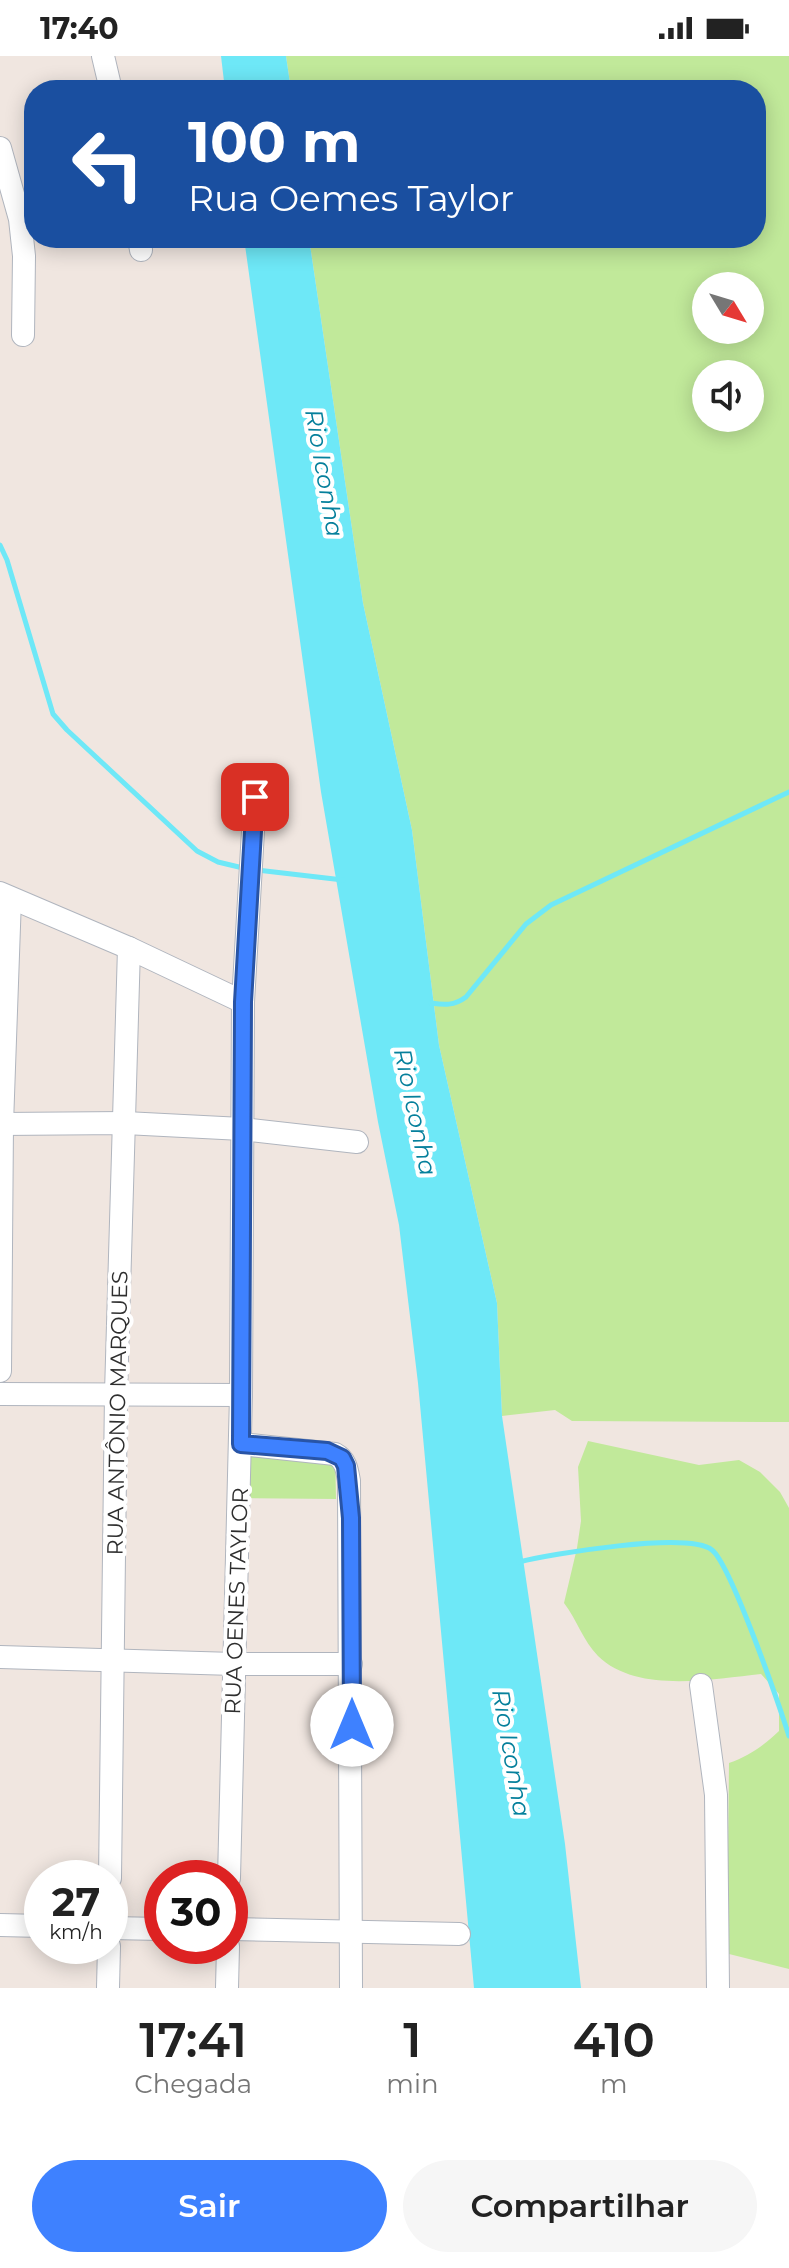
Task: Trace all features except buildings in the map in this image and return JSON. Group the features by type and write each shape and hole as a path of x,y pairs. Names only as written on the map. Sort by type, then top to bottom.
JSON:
{"street":[{"path":"103,56 109,80"},
{"path":"0,148 20,219 24,256 23,335"},
{"name":"RUA OENES TAYLOR","path":"229,1860 241,1444 243,1002 255,797"},
{"path":"0,1371 5,896 129,948 243,1002"},
{"name":"RUA ANTÔNIO MARQUES","path":"110,1860 116,1393 129,948"},
{"path":"1,1124 125,1123 242,1129 357,1142"},
{"path":"0,1394 241,1395"},
{"path":"241,1444 327,1451 342,1458 349,1481 351,1988"},
{"path":"0,1657 111,1662 351,1664"},
{"path":"701,1685 716,1795 718,1988"},
{"path":"0,1925 24,1926"},
{"path":"248,1929 459,1934"},
{"path":"108,1988 109,1964"},
{"path":"227,1988 228,1964"}],"green space":[{"path":"286,56 789,56 789,1422 572,1421 555,1410 502,1416 497,1303 439,1045 412,830 363,603 310,248 766,248 766,80 290,80"},
{"path":"236,1439 335,1449 336,1499 238,1498"},
{"path":"588,1441 699,1465 739,1460 760,1472 780,1492 789,1508 789,1969 727,1951 729,1763 756,1750 779,1731 779,1694 761,1674 698,1681 633,1676 614,1668 593,1650 564,1603 581,1521 578,1467"}],"water":[{"path":"221,56 286,56 290,80 224,80"},
{"name":"Rio Iconha","path":"245,248 310,248 363,603 412,830 439,1045 497,1303 502,1416 565,1844 581,1988 474,1988 418,1383 399,1225 378,1122 321,792"}],"waterway":[{"path":"0,545 53,714 197,851 218,862 243,868"},
{"path":"431,1003 449,1004 466,997 526,924 551,905 789,792"},
{"path":"257,870 343,880"},
{"path":"519,1562 649,1543 698,1545 712,1550 742,1607 789,1736"}],"route":[{"path":"255,797 243,1002 241,1444 327,1451 342,1458 346,1466 351,1518 352,1725"}]}
